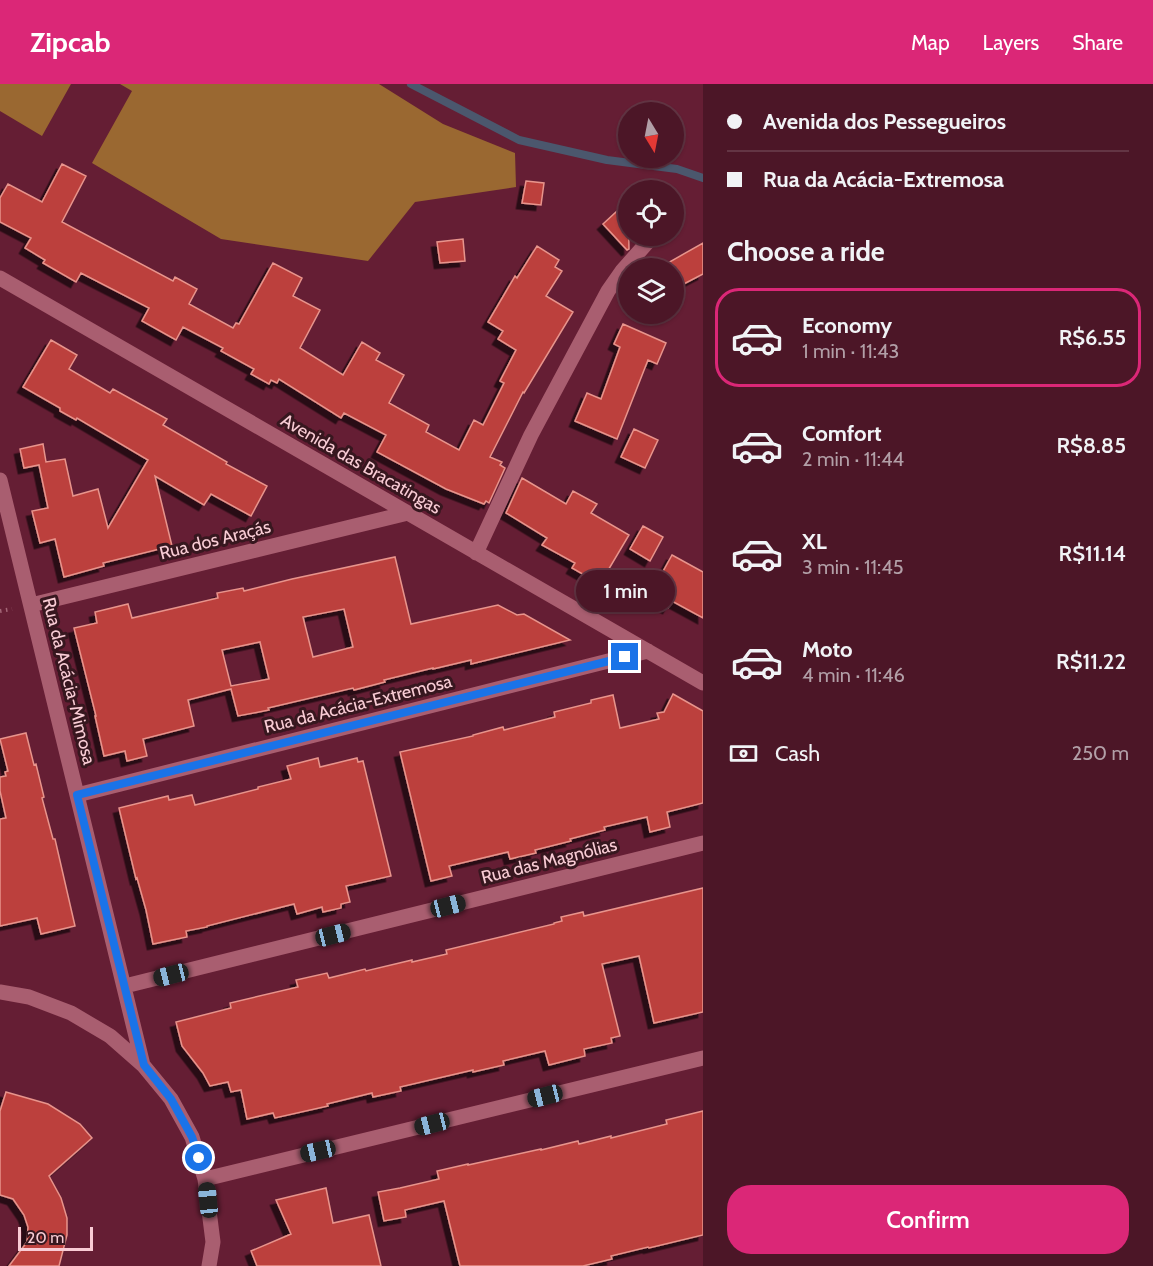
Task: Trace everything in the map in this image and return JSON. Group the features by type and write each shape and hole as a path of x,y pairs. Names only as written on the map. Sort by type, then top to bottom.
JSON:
{"street":[{"path":"476,553 531,435 608,291 644,246"},
{"name":"Avenida das Bracatingas","path":"0,278 703,683"},
{"name":"Rua da Acácia-Mimosa","path":"0,480 144,1065"},
{"name":"Rua dos Araçás","path":"31,605 408,513"},
{"name":"Rua da Acácia-Extremosa","path":"77,795 648,651"},
{"name":"Rua das Magnólias","path":"125,986 703,843"},
{"path":"0,992 29,997 71,1013 110,1035 144,1065 171,1099 192,1137 206,1179 213,1242 209,1266"},
{"path":"206,1179 703,1058"}],"shaded area":[{"path":"0,84 71,84 42,136 0,111"},
{"path":"120,84 379,84 443,124 515,153 516,187 415,202 368,261 221,239 92,163 132,91"}],"building":[{"path":"62,164 86,176 62,222 173,281 175,277 197,289 189,304 233,328 236,323 239,324 273,263 302,278 293,296 320,310 300,348 343,375 362,342 380,353 376,360 404,375 389,403 429,425 426,432 459,450 474,420 483,425 504,383 500,381 516,350 498,339 503,331 488,322 515,276 517,278 537,246 559,260 555,267 562,271 546,296 573,312 523,392 490,457 502,462 500,465 505,468 489,503 486,501 484,504 446,489 377,452 386,435 344,413 341,418 279,379 277,383 271,380 269,384 251,374 254,369 221,351 223,348 183,327 176,340 142,321 149,308 81,273 76,282 43,263 45,260 25,248 31,238 0,222 0,198 8,184 42,202"},
{"path":"526,181 544,183 541,205 522,203"},
{"path":"618,210 618,240 603,224"},
{"path":"463,239 465,261 440,263 437,242"},
{"path":"703,243 703,274 684,284 684,258 677,258"},
{"path":"623,324 666,343 657,364 648,360 617,439 575,421 587,393 601,399 620,347 614,344"},
{"path":"51,340 77,355 69,369 110,393 113,389 167,419 163,425 267,486 251,516 211,494 204,505 155,476 172,546 103,563 104,566 64,577 55,539 40,543 32,511 48,508 39,465 24,468 20,449 43,444 46,462 65,459 73,496 98,489 108,528 148,460 77,418 76,420 60,411 60,408 23,387"},
{"path":"634,429 658,440 645,468 621,457"},
{"path":"522,478 566,504 573,491 597,504 591,513 629,535 600,584 572,568 575,563 542,545 547,538 506,513"},
{"path":"643,526 663,537 650,561 630,549"},
{"path":"672,555 703,572 703,618 672,601 668,608 649,597"},
{"path":"395,557 411,624 498,605 517,615 524,614 570,640 471,664 471,660 433,668 354,690 353,688 238,716 231,689 188,700 194,726 143,739 147,756 127,761 125,751 104,756 74,628 97,623 95,612 128,604 132,618 218,598 217,593 243,588 244,591","holes":["344,609 353,647 313,657 303,617","260,642 269,679 231,686 222,650"]},
{"path":"673,694 703,711 703,803 667,812 670,827 650,832 647,817 604,827 605,830 535,850 536,853 510,859 508,852 449,866 452,876 431,881 400,752 555,717 554,712 613,695 620,728 659,719 657,713 664,712"},
{"path":"26,733 34,765 36,764 44,797 42,798 53,839 55,839 75,926 41,934 37,918 0,926 0,819 6,818 0,791 0,777 6,776 5,772 8,771 0,739"},
{"path":"318,758 320,767 357,758 358,762 363,761 391,876 346,886 350,902 341,904 341,908 323,912 322,907 297,914 294,904 186,931 187,937 153,944 119,808 168,796 169,800 192,795 195,805 291,779 287,766"},
{"path":"703,888 703,1012 654,1023 639,956 602,964 620,1036 611,1038 612,1043 584,1049 585,1056 549,1065 545,1051 503,1061 504,1065 400,1087 401,1091 373,1097 372,1093 275,1118 273,1113 247,1119 241,1090 231,1092 228,1082 210,1086 182,1046 176,1022 231,1008 230,1003 298,987 296,980 327,973 329,978 365,969 366,971 412,960 412,962 447,954 446,950 554,924 562,921 561,917 583,912 584,916"},
{"path":"6,1092 48,1104 80,1124 92,1138 49,1176 61,1198 67,1218 67,1235 59,1266 9,1266 27,1242 28,1227 24,1215 13,1199 0,1195 0,1111"},
{"path":"703,1111 703,1235 611,1256 612,1259 583,1266 460,1266 444,1201 405,1210 406,1217 384,1221 378,1192 439,1179 437,1171 578,1141 579,1144 611,1136 611,1138 667,1124 666,1120"},
{"path":"326,1188 333,1223 369,1215 381,1266 257,1266 251,1251 291,1234 276,1200"}],"waterway":[{"path":"411,84 519,140 607,160 677,169 703,178"}],"route":[{"path":"199,1158 192,1137 171,1099 144,1065 77,795 625,657"}]}
